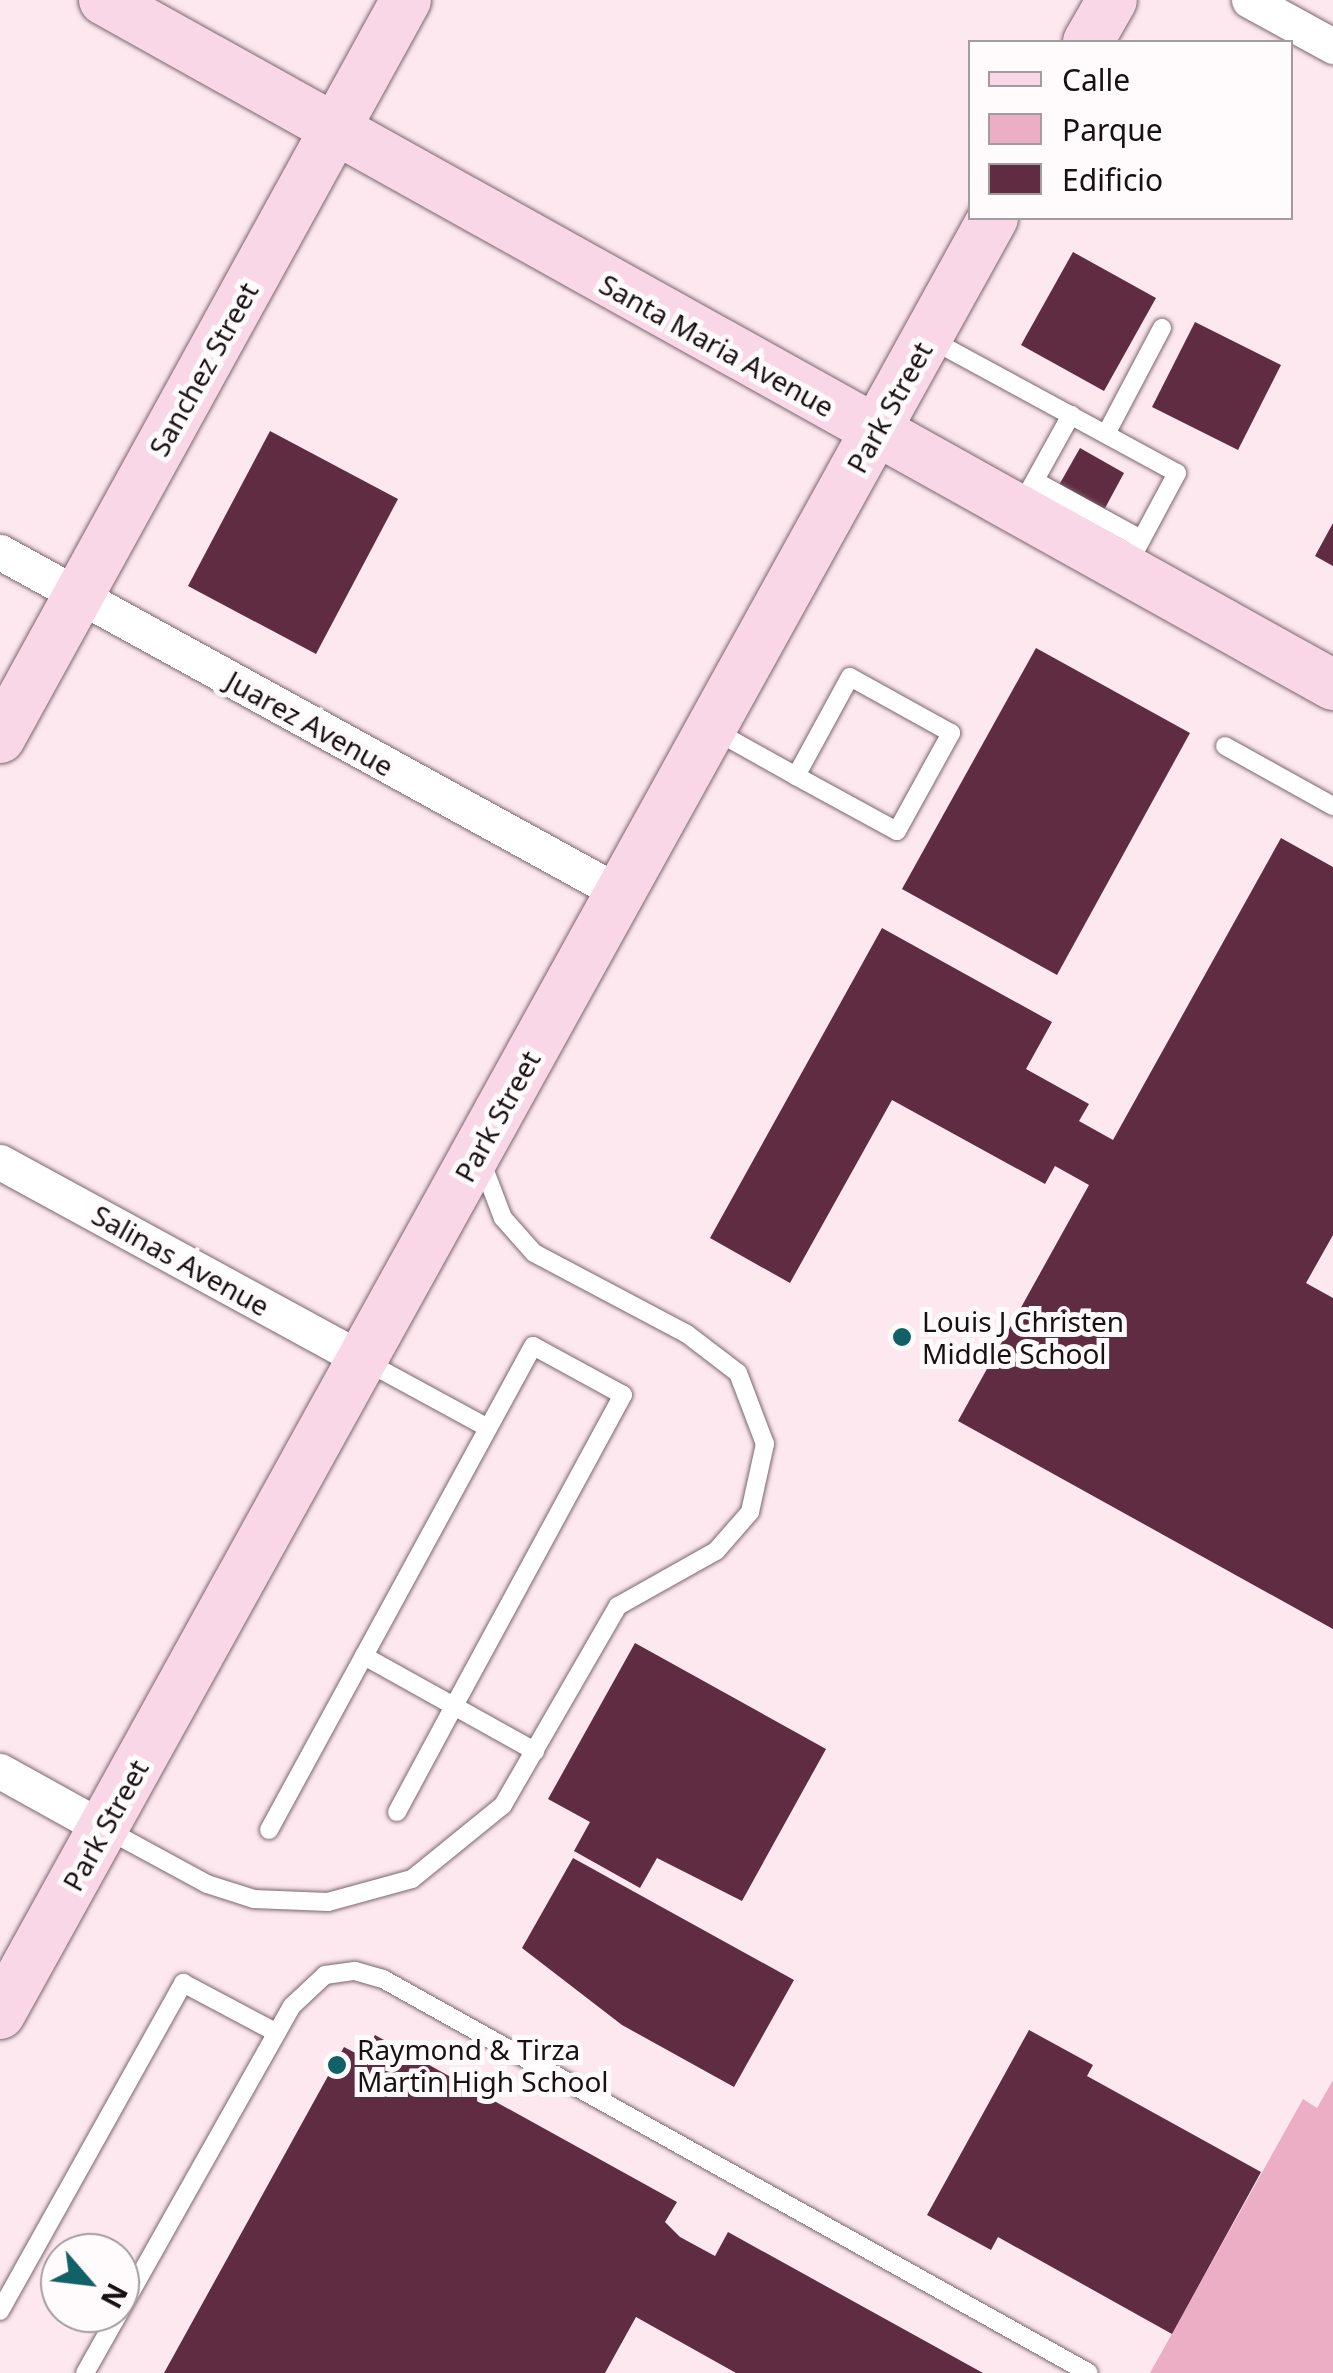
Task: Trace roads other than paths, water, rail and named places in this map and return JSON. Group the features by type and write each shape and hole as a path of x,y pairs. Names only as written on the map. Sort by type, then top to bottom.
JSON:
{"main road":[{"name":"Santa Maria Avenue","path":"104,0 874,434 1026,496 1133,554 1333,685"},
{"name":"Sanchez Street","path":"0,738 406,0"},
{"path":"1089,40 1112,0"},
{"name":"Park Street","path":"0,2014 992,220"}],"street":[{"path":"1249,0 1333,46"},
{"name":"Juarez Avenue","path":"0,552 620,893"},
{"name":"Salinas Avenue","path":"0,1162 362,1359"},
{"path":"0,1772 103,1828"}],"lane":[{"path":"1106,434 1162,328"},
{"path":"927,338 1177,472 1133,554"},
{"path":"1026,496 1071,415"},
{"path":"711,729 897,832 951,733 850,677 796,776"},
{"path":"1226,746 1333,806"},
{"path":"103,1828 230,1892 291,1903 353,1899 412,1879 456,1850 503,1804 618,1606 706,1558 743,1523 762,1482 764,1431 749,1389 715,1351 514,1234 478,1151"},
{"path":"269,1830 534,1346 623,1394 397,1812"},
{"path":"362,1359 488,1428"},
{"path":"364,1656 536,1751"},
{"path":"140,2276 277,2032 308,1986 325,1975 355,1970 383,1978 1089,2373"},
{"path":"0,2311 184,1983 277,2032"},
{"path":"85,2373 108,2333"}],"place":[{"name":"Louis J Christen Middle School","path":"902,1337"},
{"name":"Raymond & Tirza Martin High School","path":"337,2065"}]}
